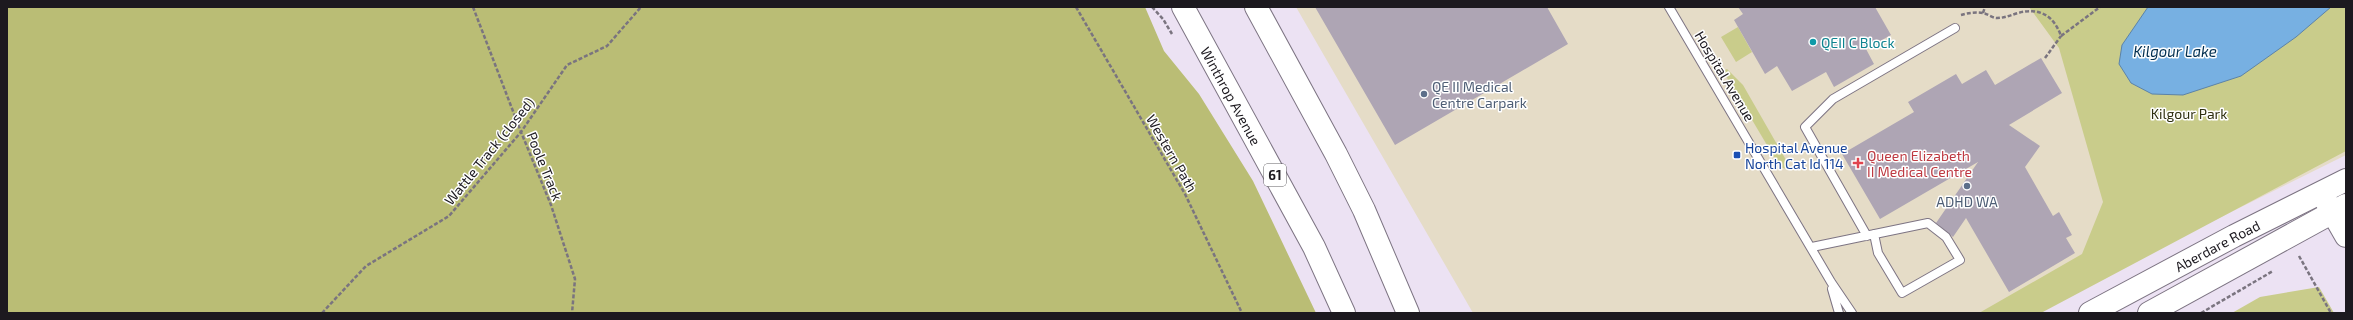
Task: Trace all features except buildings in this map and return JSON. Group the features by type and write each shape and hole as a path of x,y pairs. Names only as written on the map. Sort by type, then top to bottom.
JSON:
{"main road":[{"path":"1256,7 1336,154 1364,210 1408,313"},
{"name":"Winthrop Avenue","path":"1190,10 1202,39 1314,247 1344,313"},
{"name":"Aberdare Road","path":"2090,313 2234,236 2346,180"},
{"path":"2321,193 2340,209 2346,236"},
{"name":"Aberdare Road","path":"2149,313 2340,209"}],"lane":[{"name":"Hospital Avenue","path":"1669,7 1812,247 1831,282 1852,313"},
{"path":"1812,247 1870,235 1928,223 1946,237 1960,260 1902,293 1878,253 1870,235 1805,127 1833,99 1955,28"},
{"name":"Hospital Avenue","path":"1831,282 1839,313"}],"path":[{"name":"Poole Track","path":"473,7 551,205 575,279 572,313"},
{"name":"Wattle Track (closed)","path":"322,313 366,266 449,216 521,132 567,65 607,46 641,7"},
{"name":"Western Path","path":"1076,7 1185,194 1242,313"},
{"path":"1984,13 1985,7"},
{"path":"2045,58 2061,36 2100,7"},
{"path":"1961,15 1984,13 1995,18 2005,18 2020,12 2034,11 2048,14 2056,23 2061,36"},
{"path":"2294,259 2300,256 2331,313"},
{"path":"2201,313 2274,270"}],"shaded area":[{"name":"Queen Elizabeth II Medical Centre","path":"1296,7 2346,7 2346,155 2054,300 2031,313 1473,313"}],"green space":[{"path":"7,7 1145,7 1164,51 1199,94 1253,181 1316,313 7,313"},
{"name":"Kilgour Park","path":"2029,7 2346,7 2346,151 2041,313 1979,313 2082,254 2103,202 2059,48"},
{"path":"1738,27 1752,52 1736,62 1721,37"},
{"path":"1727,69 1743,85 1790,167 1786,169 1780,167 1723,71"},
{"path":"2319,287 2334,313 2232,313 2260,297"}],"water":[{"name":"Kilgour Lake","path":"2148,7 2331,7 2296,37 2241,76 2183,95 2152,94 2131,83 2119,64 2122,45"}],"place":[{"name":"QEII C Block","path":"1813,42"},
{"name":"QE II Medical Centre Carpark","path":"1424,94"},
{"name":"Hospital Avenue North Cat Id 114","path":"1737,155"},
{"name":"Queen Elizabeth II Medical Centre","path":"1858,163"},
{"name":"ADHD WA","path":"1967,186"}]}
